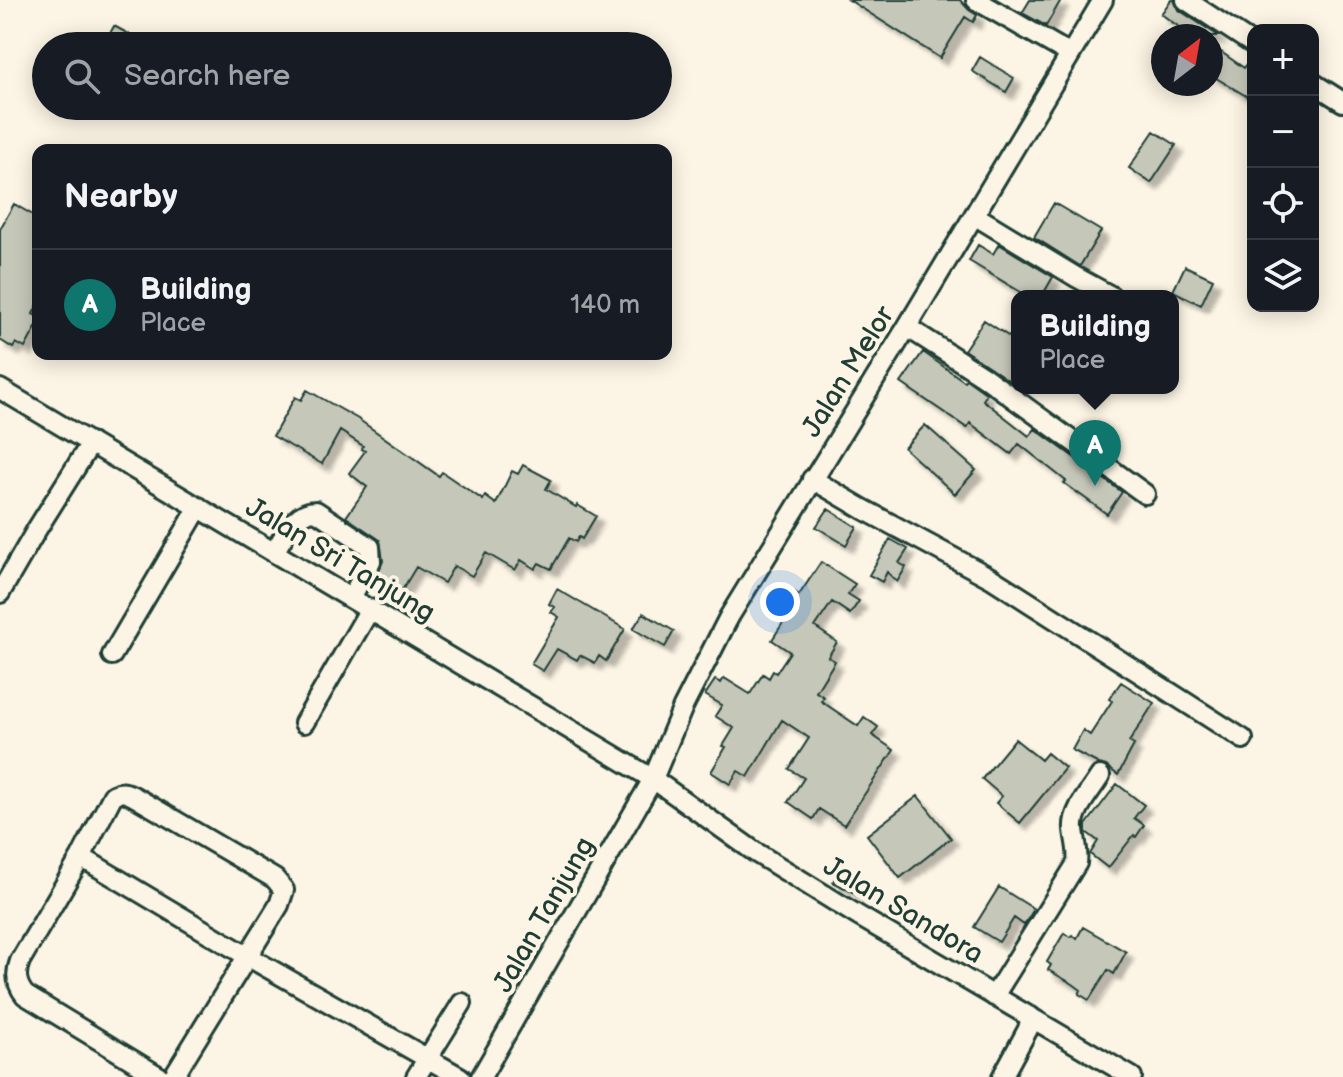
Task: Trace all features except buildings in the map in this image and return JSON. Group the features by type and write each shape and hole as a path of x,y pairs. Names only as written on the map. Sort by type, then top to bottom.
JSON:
{"street":[{"path":"976,0 1070,54"},
{"name":"Jalan Melor","path":"653,779 683,707 729,617 1103,0"},
{"path":"1186,0 1247,40"},
{"path":"1319,87 1343,102"},
{"path":"974,215 1100,290"},
{"path":"907,327 983,376 1145,494"},
{"name":"Jalan Sri Tanjung","path":"3,397 91,443 351,598 363,622 653,779"},
{"path":"0,593 91,443"},
{"path":"812,479 991,578 1243,739"},
{"path":"112,655 199,507"},
{"path":"274,552 296,519 309,511 316,511 370,547 371,561 351,598"},
{"path":"304,723 363,622"},
{"path":"994,996 1077,863 1075,817 1100,776"},
{"name":"Jalan Sandora","path":"653,779 755,852 994,996 1030,1023 1132,1077"},
{"name":"Jalan Tanjung","path":"481,1077 653,779"},
{"path":"160,1077 25,995 16,973 113,795 120,792 127,792 262,871 284,890 284,895 173,1077"},
{"path":"81,857 460,1077"},
{"path":"416,1077 434,1063 462,1003"},
{"path":"1007,1070 1030,1023"}],"place":[{"name":"Building","path":"1095,486"}]}
